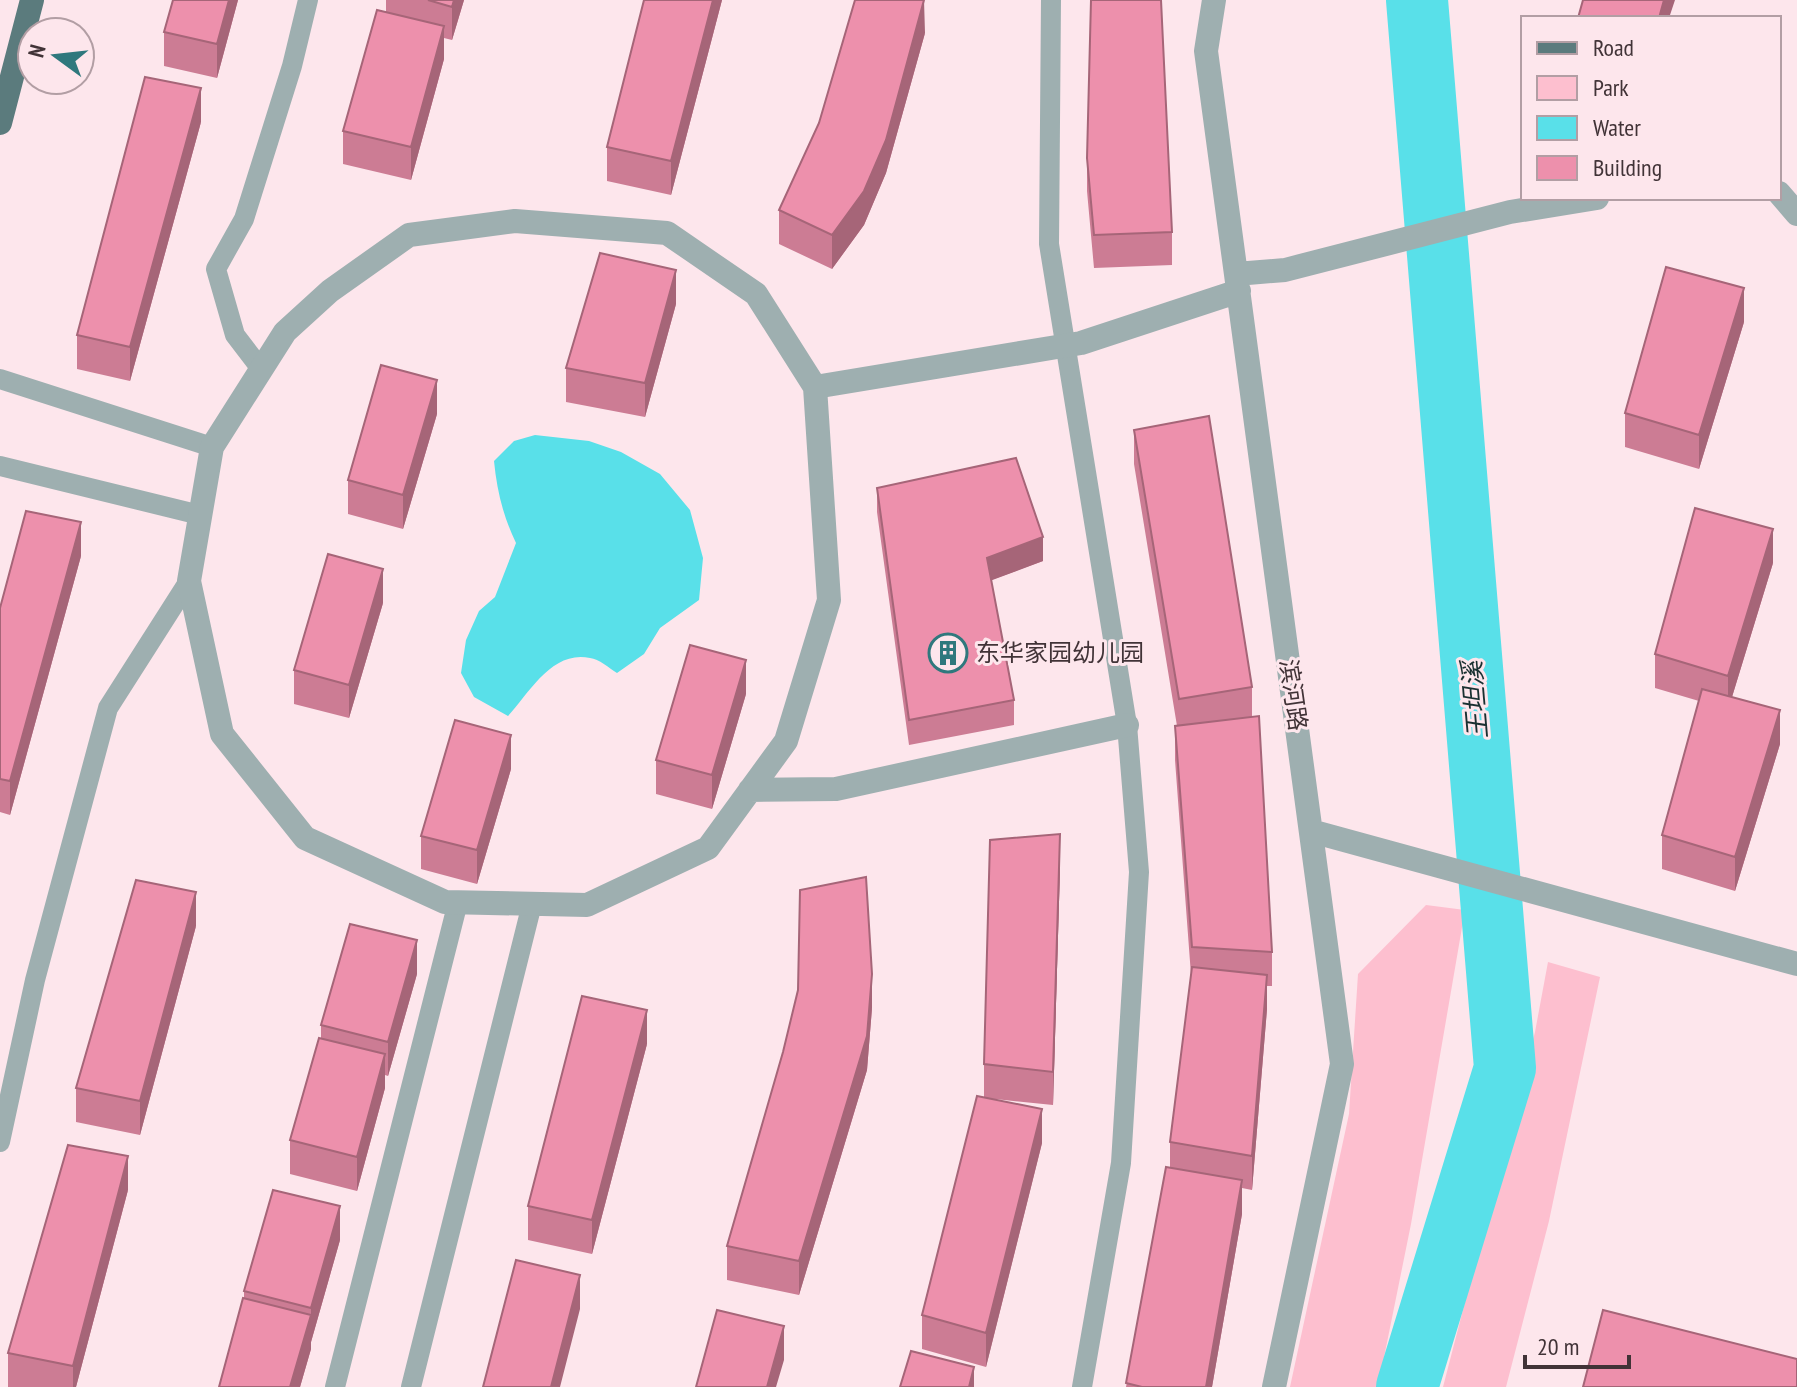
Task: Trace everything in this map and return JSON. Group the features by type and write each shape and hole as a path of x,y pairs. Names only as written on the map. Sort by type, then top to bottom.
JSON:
{"main road":[{"path":"0,121 32,0"}],"street":[{"name":"滨河路","path":"1214,0 1206,51 1342,1064 1274,1387"},
{"path":"1781,195 1797,214"},
{"path":"815,387 1081,343 1237,282 1510,212 1585,200"},
{"path":"515,221 667,233 756,294 815,387 829,600 786,741 708,848 587,905 445,902 305,838 222,734 189,581 212,447 285,332 330,291 409,235 515,221"},
{"path":"750,790 836,789 1127,725"},
{"path":"1311,831 1797,964"}],"lane":[{"path":"261,369 235,335 216,269 244,219 292,66 308,0"},
{"path":"1051,0 1049,244 1127,725 1139,872 1121,1163 1082,1387"},
{"path":"0,379 212,447"},
{"path":"0,466 200,515"},
{"path":"0,1142 35,980 108,708 189,581"},
{"path":"335,1387 458,902"},
{"path":"411,1387 532,904"}],"green space":[{"path":"1426,905 1465,910 1411,1224 1378,1387 1290,1387 1349,1114 1358,974"},
{"path":"1548,962 1600,977 1549,1221 1506,1387 1443,1387 1535,1032"}],"water":[{"path":"535,435 589,441 621,452 660,474 690,510 703,558 699,600 660,628 644,654 617,673 593,659 576,657 564,660 543,675 508,716 474,697 461,673 466,640 479,611 495,597 516,543 501,503 494,461 514,441"}],"building":[{"path":"173,0 229,0 217,44 164,32"},
{"path":"428,0 454,0 452,7"},
{"path":"644,0 713,0 671,161 607,147"},
{"path":"855,0 924,0 886,140 864,191 832,235 779,210 819,123"},
{"path":"1091,0 1161,0 1172,232 1094,235 1087,158"},
{"path":"1583,0 1664,0 1660,16 1579,16"},
{"path":"377,10 444,26 411,147 343,131"},
{"path":"145,77 201,88 130,347 77,335"},
{"path":"600,253 676,270 645,383 566,368"},
{"path":"1666,267 1744,288 1699,435 1625,413"},
{"path":"381,365 437,380 403,495 348,480"},
{"path":"1209,416 1252,687 1179,699 1134,430"},
{"name":"东华家园幼儿园","path":"1016,458 1043,537 987,558 1014,700 909,720 877,488"},
{"path":"1695,508 1773,529 1728,676 1655,654"},
{"path":"26,511 81,522 10,781 0,779 0,608"},
{"path":"328,554 383,569 349,685 294,670"},
{"path":"690,645 746,660 712,775 656,760"},
{"path":"1702,689 1780,710 1735,857 1662,835"},
{"path":"1259,716 1272,952 1192,947 1175,726"},
{"path":"455,720 511,735 477,850 421,836"},
{"path":"1060,834 1053,1072 984,1064 990,840"},
{"path":"866,877 872,974 867,1036 799,1261 727,1246 798,990 800,890"},
{"path":"136,880 196,892 140,1101 76,1088"},
{"path":"350,924 417,940 388,1042 321,1025"},
{"path":"1192,967 1267,975 1252,1156 1170,1142"},
{"path":"582,996 647,1010 592,1220 528,1206"},
{"path":"319,1038 385,1054 357,1157 290,1140"},
{"path":"977,1096 1042,1109 986,1333 922,1315"},
{"path":"68,1145 128,1156 73,1366 8,1353"},
{"path":"1166,1167 1242,1180 1206,1387 1142,1387 1126,1383"},
{"path":"273,1190 340,1206 311,1308 244,1291"},
{"path":"516,1260 580,1275 551,1387 483,1387"},
{"path":"243,1298 311,1315 290,1387 219,1387"},
{"path":"717,1310 784,1326 767,1387 696,1387"},
{"path":"1603,1310 1797,1359 1797,1387 1583,1387"},
{"path":"911,1351 974,1367 969,1387 900,1387"}],"waterway":[{"name":"王坦溪","path":"1407,1387 1505,1068 1417,0"}],"place":[{"name":"东华家园幼儿园","path":"948,653"}]}
